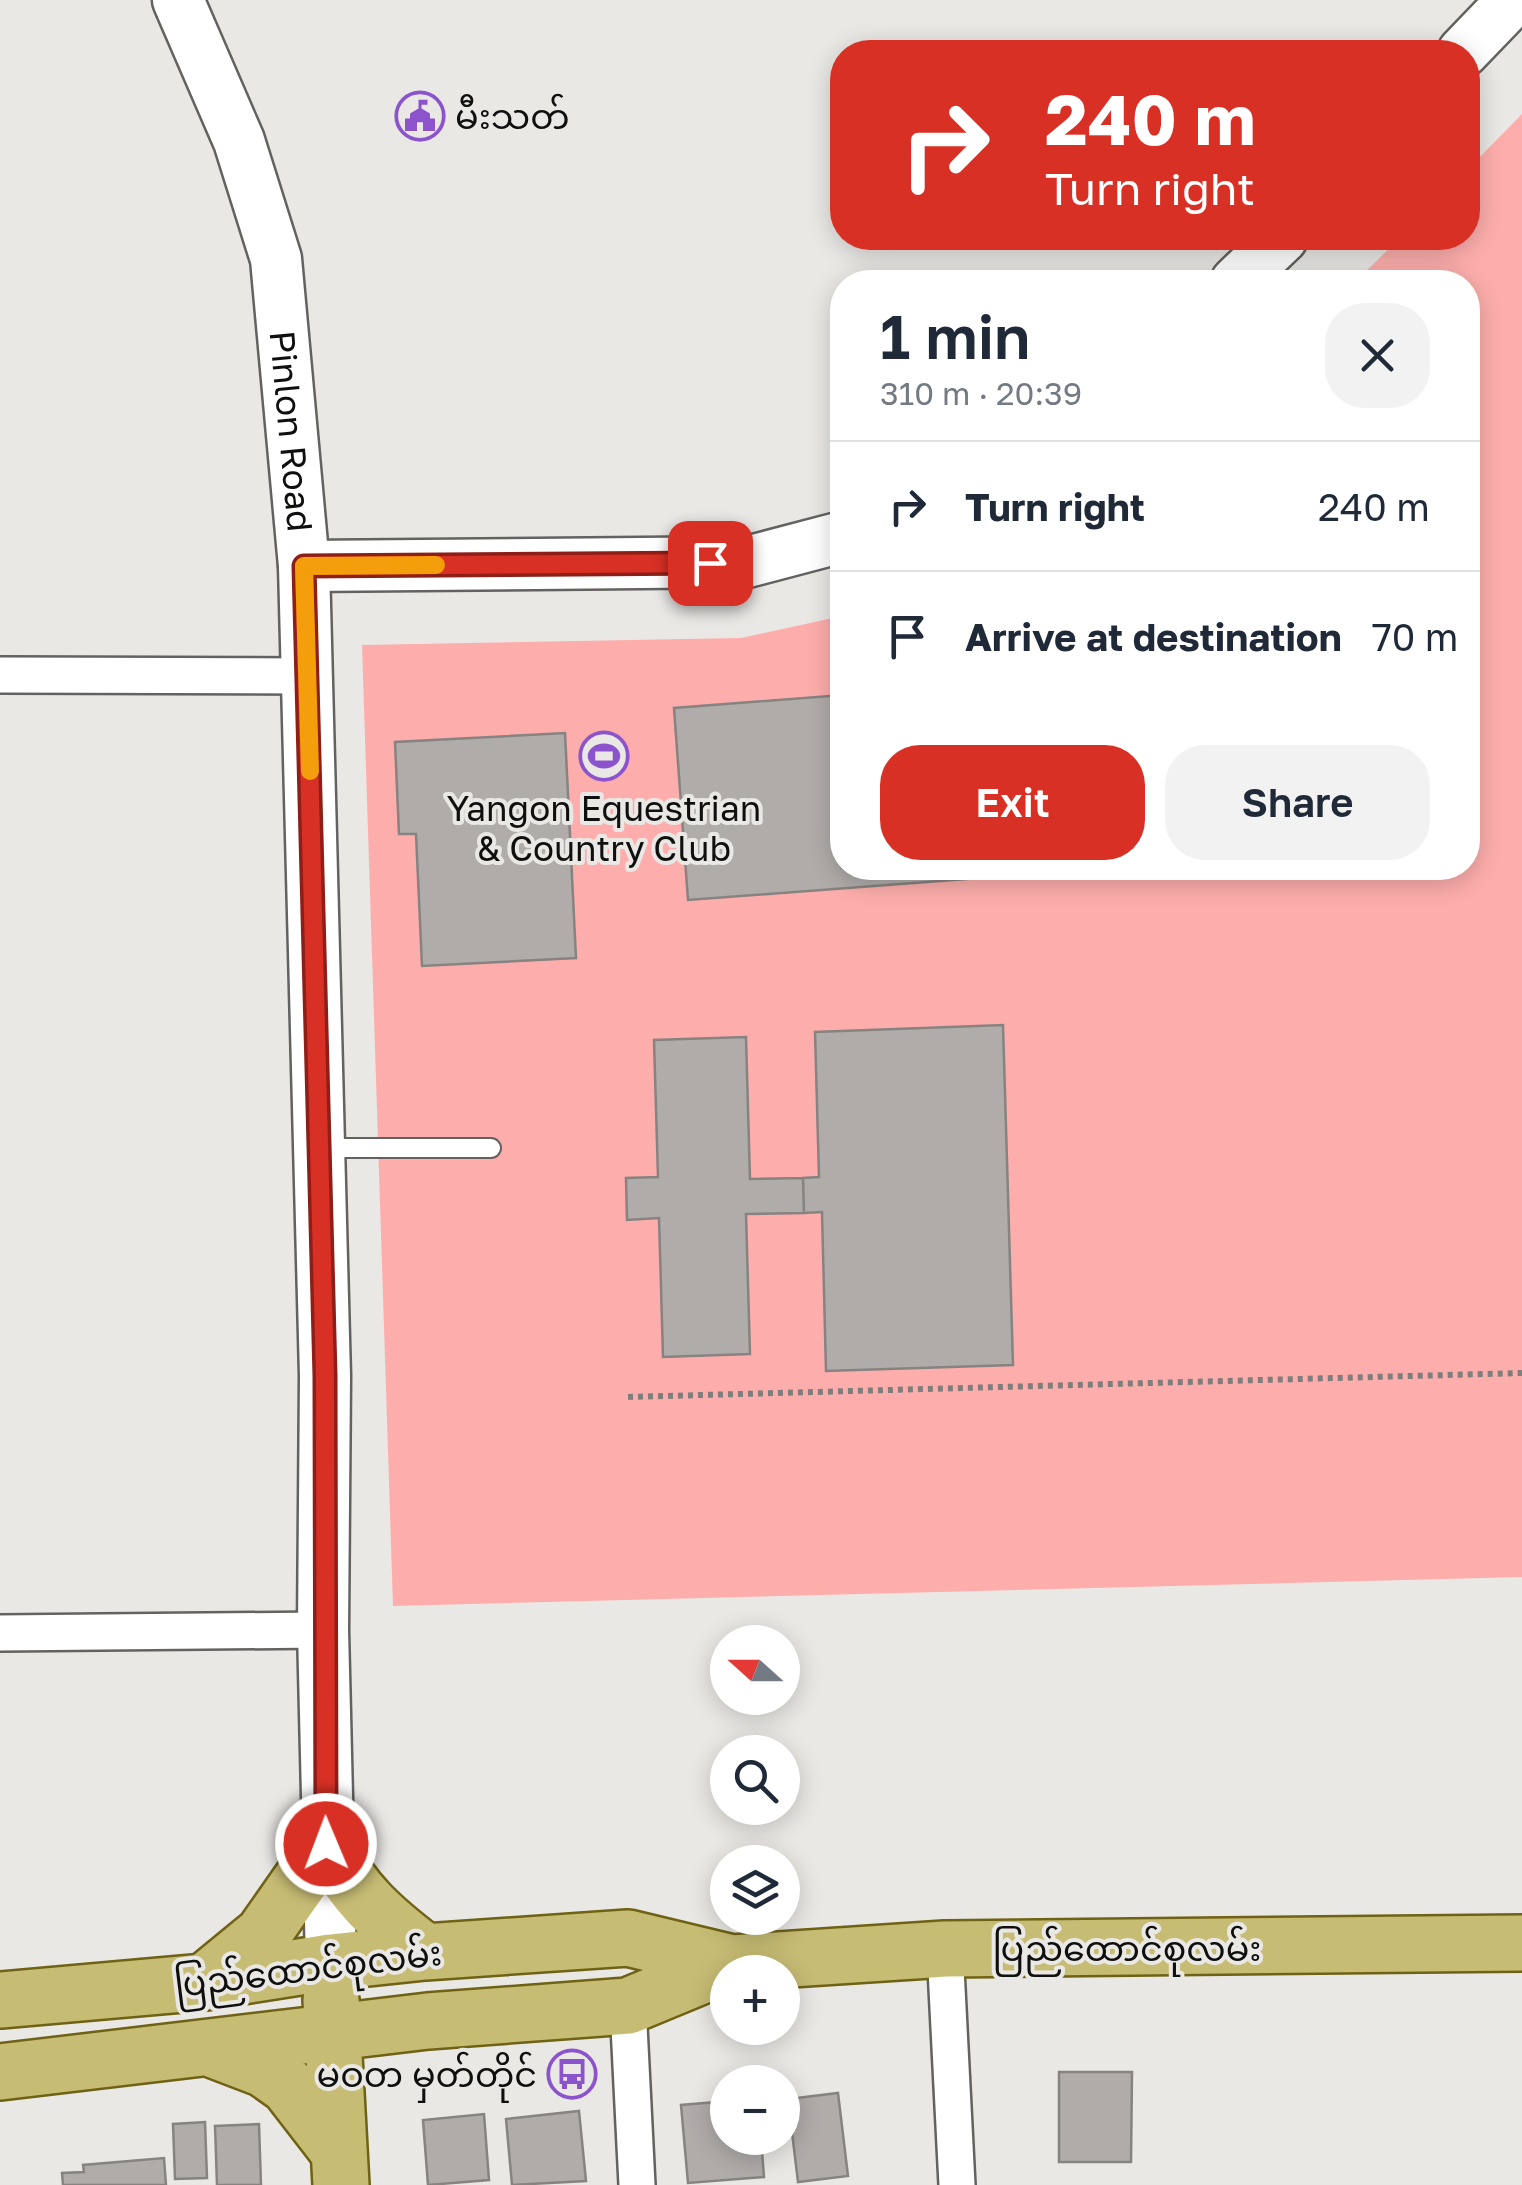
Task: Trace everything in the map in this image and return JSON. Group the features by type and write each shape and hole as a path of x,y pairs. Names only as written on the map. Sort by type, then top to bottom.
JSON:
{"main road":[{"name":"Pinlon Road","path":"178,0 240,140 276,259 304,566 325,1376 326,1844 331,1962"},
{"path":"1475,40 1513,0"},
{"path":"1249,270 1269,250"},
{"path":"304,566 747,562 830,540"},
{"path":"204,1982 263,1934 326,1844 348,1883 368,1905 425,1952"},
{"name":"ပြည်ထောင်စုလမ်း","path":"0,2000 204,1982 425,1952 628,1938 710,1958"},
{"name":"ပြည်ထောင်စုလမ်း","path":"800,1959 945,1949 1522,1943"},
{"path":"331,1962 331,2034 340,2168"},
{"name":"ပြည်ထောင်စုလမ်း","path":"0,2072 428,2021 628,2006 710,1973"},
{"path":"340,2168 378,2068 428,2021"},
{"path":"204,2046 264,2069 288,2086 340,2168"}],"street":[{"path":"0,675 307,676"},
{"path":"0,1633 324,1630"},
{"path":"945,1949 958,2185"},
{"path":"628,2006 637,2185"}],"lane":[{"path":"319,1148 491,1148"}],"path":[{"path":"628,1397 1522,1373"}],"shaded area":[{"name":"Yangon Equestrian & Country Club","path":"1522,114 1522,1577 393,1606 362,645 741,638 830,619 830,880 1480,880 1480,270 1367,270 1388,250 1480,250 1480,157"}],"building":[{"path":"830,696 830,880 952,880 688,900 674,708"},
{"path":"565,733 576,958 422,966 416,834 399,834 395,742"},
{"path":"1003,1025 1013,1365 826,1371 822,1212 804,1213 803,1178 819,1177 815,1032"},
{"path":"746,1037 750,1179 803,1178 804,1213 746,1214 750,1354 663,1357 659,1218 627,1220 626,1178 658,1177 654,1040"},
{"path":"1059,2072 1132,2072 1131,2162 1059,2162"},
{"path":"838,2093 848,2176 798,2182 795,2155 800,2155 800,2098"},
{"path":"710,2103 710,2155 762,2155 764,2177 688,2183 681,2105"},
{"path":"579,2111 586,2181 512,2185 506,2119"},
{"path":"484,2114 489,2180 428,2185 423,2120"},
{"path":"205,2122 207,2178 175,2179 173,2124"},
{"path":"259,2124 261,2185 217,2185 215,2126"},
{"path":"164,2158 166,2185 63,2185 62,2173 84,2172 83,2165"}],"slow traffic":[{"path":"310,771 304,566 436,565"}],"place":[{"name":"မီးသတ်","path":"420,116"},
{"name":"Yangon Equestrian & Country Club","path":"604,756"},
{"name":"မဝတ မှတ်တိုင်","path":"572,2074"}],"route":[{"path":"326,1844 325,1376 304,566 710,563"}]}
